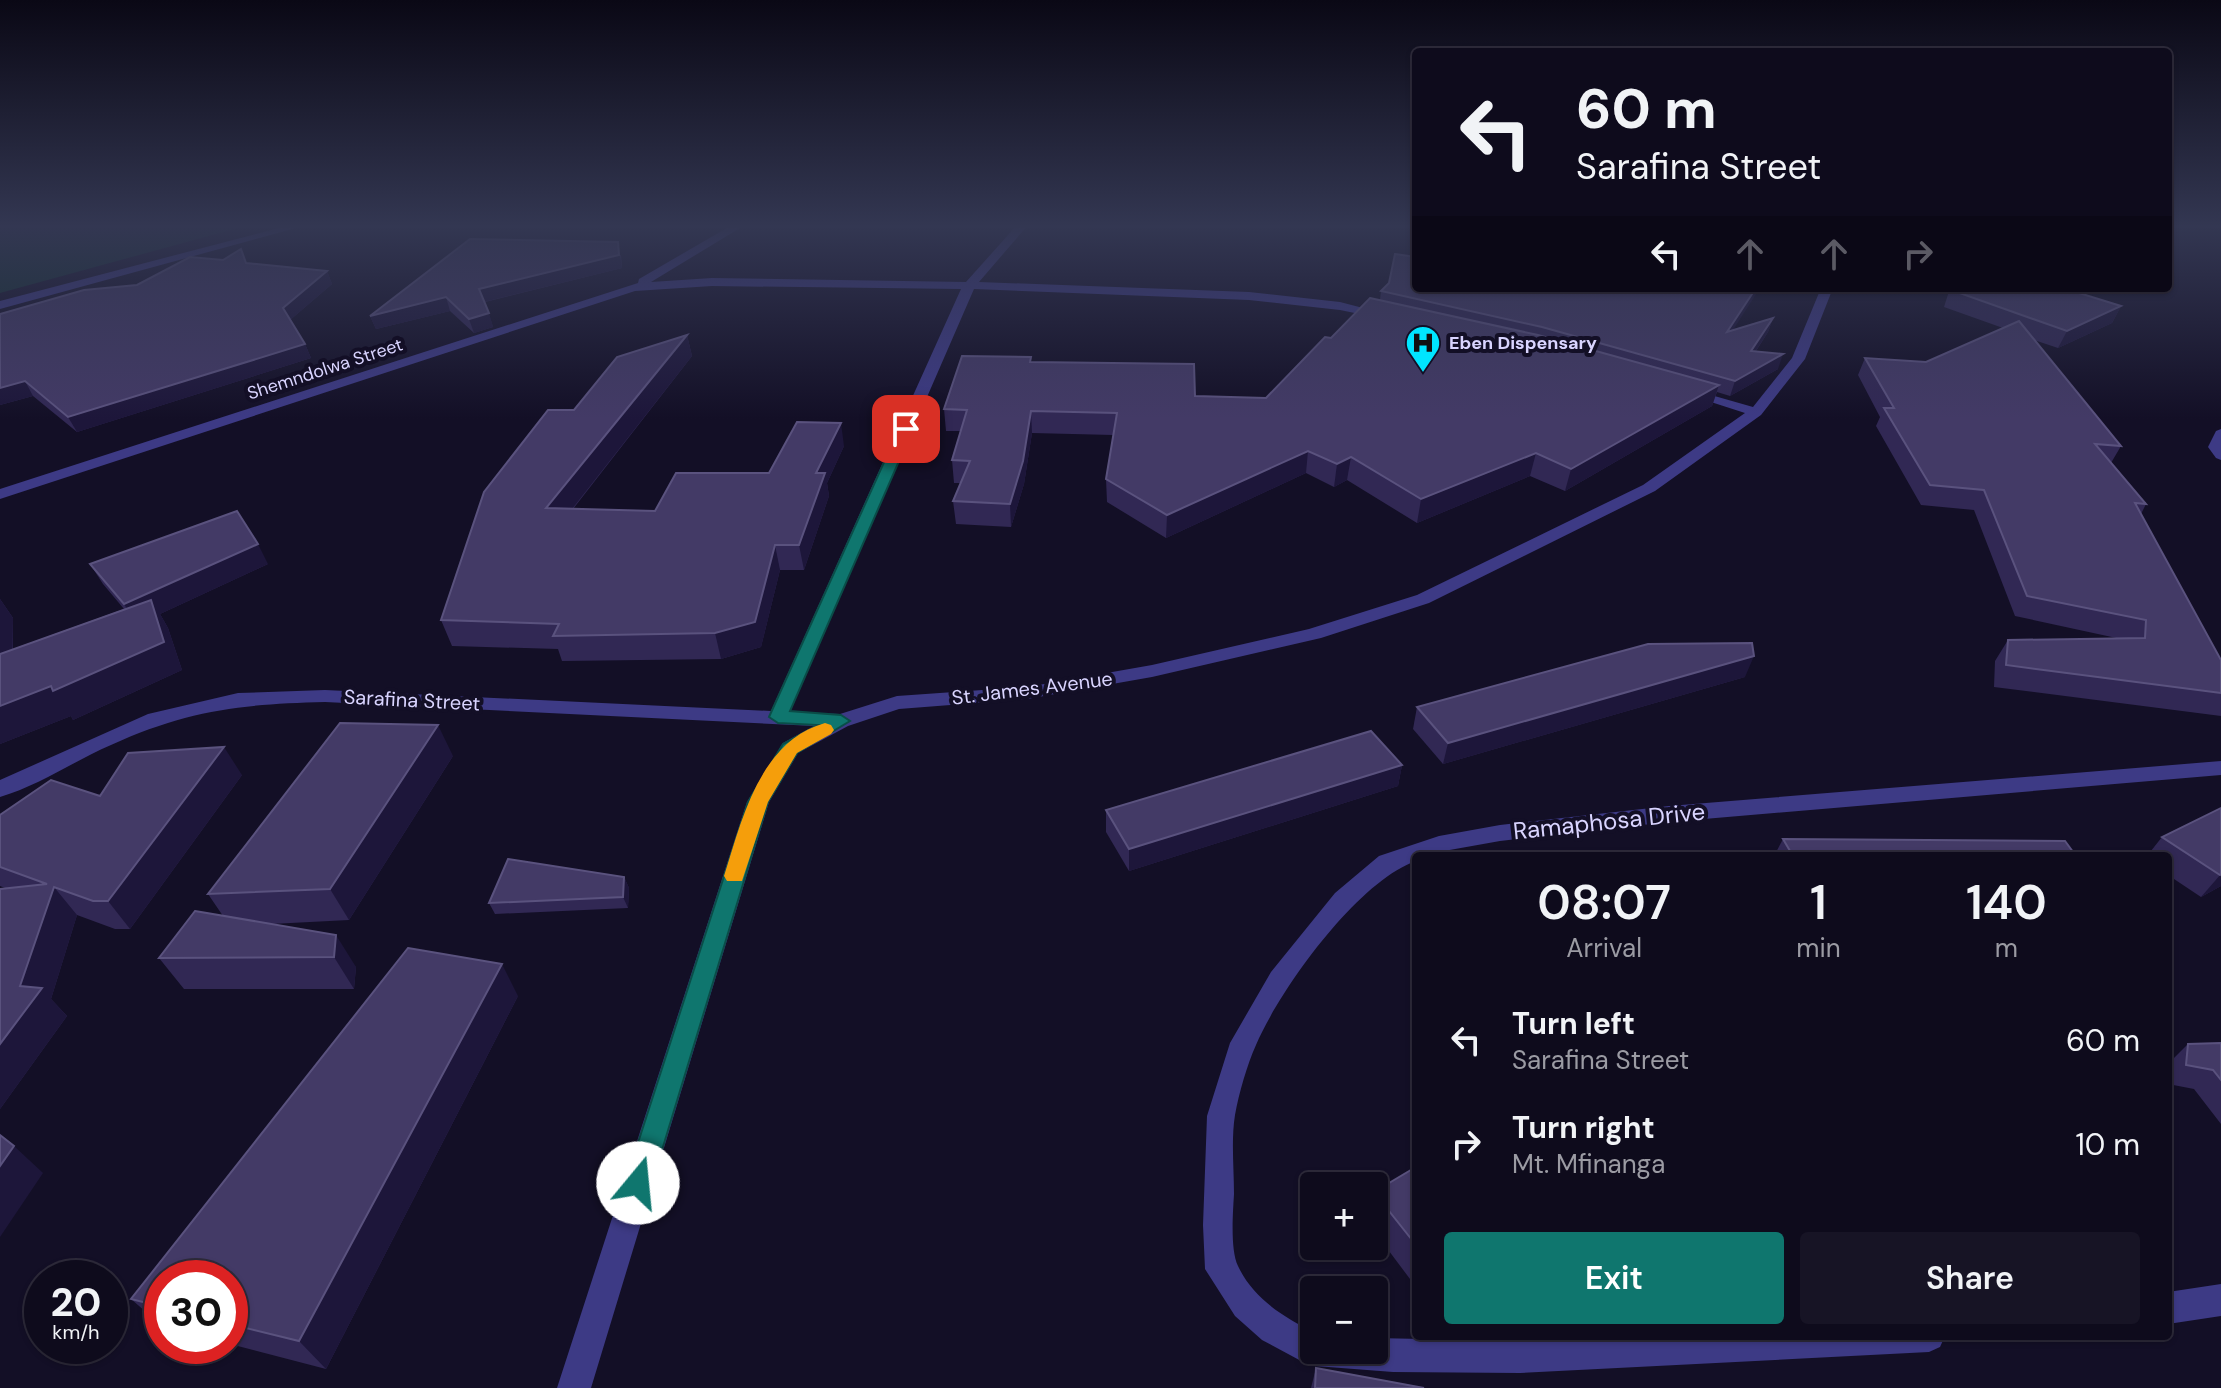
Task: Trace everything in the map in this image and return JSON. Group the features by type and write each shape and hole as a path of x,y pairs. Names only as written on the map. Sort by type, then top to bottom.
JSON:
{"street":[{"path":"0,305 57,290"},
{"name":"Shemndolwa Street","path":"0,494 626,290"},
{"path":"778,717 967,290"},
{"name":"Shemndolwa Street","path":"1075,290 1249,296 1340,306 1398,318"},
{"name":"St. James Avenue","path":"574,1388 758,802 790,748 841,721 897,703 1027,693 1152,671 1314,634 1423,599 1649,488 1756,412 1798,359 1825,292"},
{"path":"1682,391 1756,412"},
{"path":"2221,434 2216,447 2221,455"},
{"name":"Sarafina Street","path":"0,789 134,727 207,704 256,698 325,696 841,721"},
{"name":"Ramaphosa Drive","path":"1416,852 1439,844 1500,833 1669,814 2221,768"},
{"name":"Ramaphosa Drive","path":"1412,853 1387,862 1343,900 1280,979 1243,1043 1221,1116 1218,1225 1221,1269 1246,1305 1273,1329 1315,1350 1393,1356 1520,1357 1851,1340"},
{"path":"2172,1307 2221,1300"}],"building":[{"path":"84,290 305,290 283,308 305,344 68,417 25,381 0,388 0,314"},
{"path":"404,290 479,290 489,313 469,319 446,297 370,316"},
{"path":"1381,291 1753,292 1727,332 1773,318 1751,351 1783,354 1735,381 1542,327"},
{"path":"1957,292 2076,292 2121,306 2067,331"},
{"path":"1370,298 1538,335 1719,385 1571,469 1536,453 1421,499 1351,457 1337,464 1308,451 1167,515 1106,479 1117,413 1031,411 1023,461 1010,504 953,501 970,461 952,460 967,410 944,409 962,356 1031,357 1030,362 1194,364 1195,396 1266,398 1325,337 1331,338"},
{"path":"2019,321 2121,446 2095,444 2146,504 2135,503 2221,660 2221,693 2006,665 2008,640 2145,638 2146,620 2027,596 1984,490 1930,485 1884,408 1894,408 1865,358 1926,362"},
{"path":"687,335 546,508 655,511 676,473 769,473 797,422 841,423 816,473 825,473 799,545 775,545 755,622 715,633 553,636 559,624 441,620 484,492 548,410 574,410 617,357"},
{"path":"237,511 258,544 124,604 90,564"},
{"path":"151,600 164,642 53,691 51,686 0,706 0,654"},
{"path":"1752,643 1754,656 1448,743 1417,707 1648,644"},
{"path":"340,723 438,725 330,889 208,894"},
{"path":"1371,731 1402,765 1129,849 1106,810"},
{"path":"224,747 108,901 93,901 54,887 20,986 42,988 0,1044 0,889 47,884 0,867 0,815 51,780 100,796 128,753"},
{"path":"2221,808 2221,874 2220,875 2162,837"},
{"path":"1783,839 2065,841 2073,852 1791,852"},
{"path":"508,859 624,877 623,897 489,903"},
{"path":"195,911 336,935 334,957 159,958"},
{"path":"408,948 502,964 299,1341 248,1328 248,1260 162,1260"},
{"path":"2221,1043 2221,1080 2213,1070 2186,1065 2188,1044"},
{"path":"0,1135 14,1146 0,1166"},
{"path":"1412,1169 1412,1240 1388,1210 1388,1184"},
{"path":"144,1283 144,1302 131,1299"},
{"path":"1316,1368 1424,1388 1315,1388"}],"slow traffic":[{"path":"734,876 758,802 790,748 825,730"}],"place":[{"name":"Eben Dispensary","path":"1423,374"}],"route":[{"path":"638,1183 758,802 790,748 841,721 778,717 906,429"}]}
